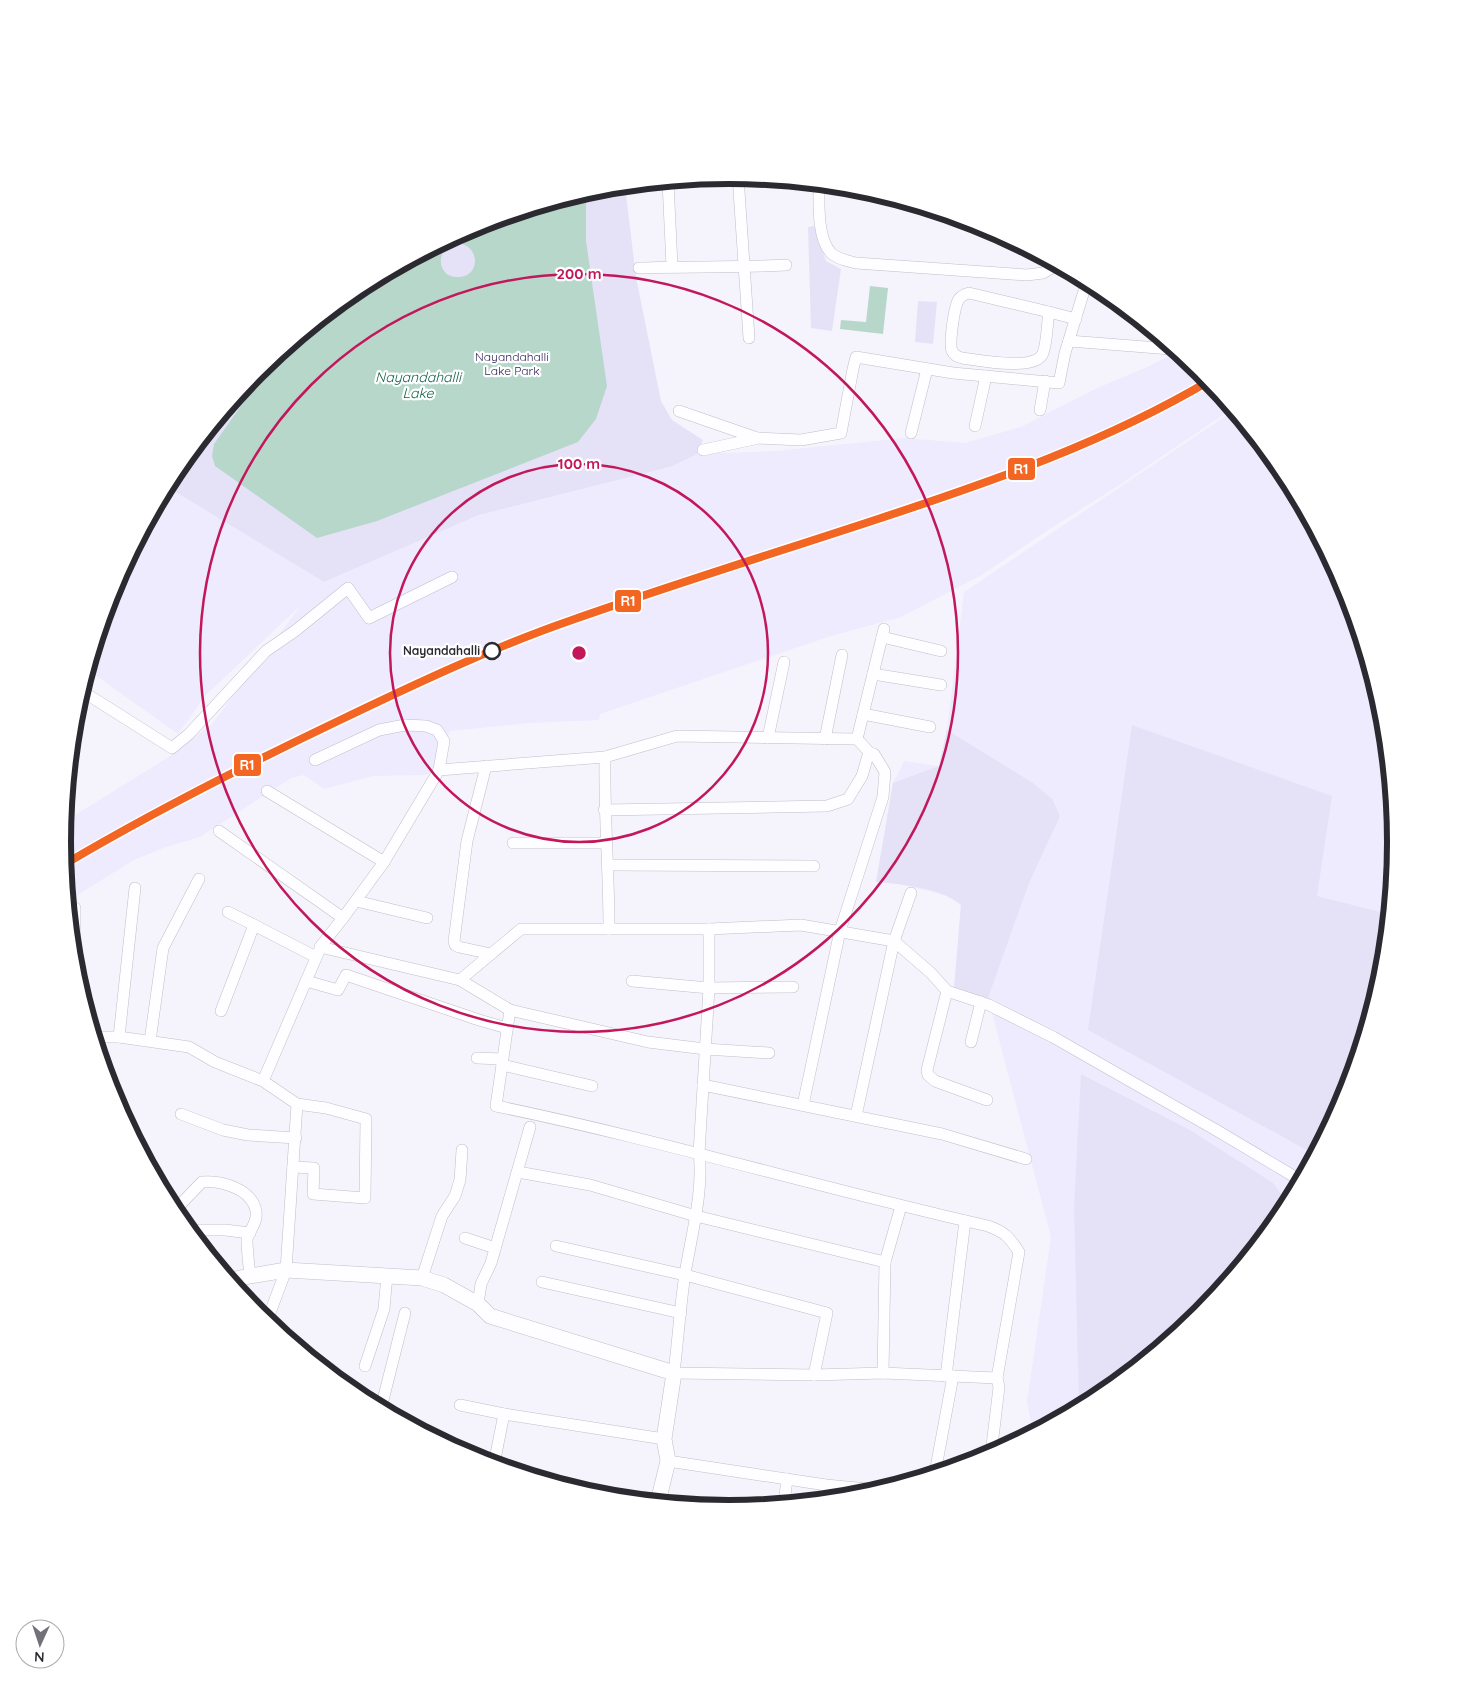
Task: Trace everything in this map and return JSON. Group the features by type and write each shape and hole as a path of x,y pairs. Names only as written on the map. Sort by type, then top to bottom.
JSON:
{"street":[{"path":"739,184 749,338"},
{"path":"668,188 672,266"},
{"path":"819,191 820,224 827,246 831,254 846,261 1027,275 1043,273 1051,268"},
{"path":"639,268 786,265"},
{"path":"703,450 759,438 801,440 841,433 852,369 856,357 927,369 1059,383 1085,289"},
{"path":"1049,312 1043,354 1038,360 1021,364 962,358 953,353 951,345 955,310 960,298 964,295 975,294 1049,312 1076,319"},
{"path":"1069,341 1165,348"},
{"path":"911,433 927,369"},
{"path":"975,426 986,376"},
{"path":"1040,410 1045,381"},
{"path":"679,411 759,438"},
{"path":"88,696 172,748 189,734 266,651 348,588 369,618 452,577"},
{"path":"857,739 883,633 941,651"},
{"path":"825,739 842,655"},
{"path":"768,738 784,662"},
{"path":"873,674 941,685"},
{"path":"863,714 930,727"},
{"path":"263,1082 318,952 384,862 439,770 444,740 437,730 426,726 404,725 379,730 315,760"},
{"path":"439,770 605,757 677,736 857,739 874,754 885,772 883,797 840,931 803,1105"},
{"path":"604,810 826,806 848,799 862,776 870,752"},
{"path":"605,757 604,810 608,865 609,929"},
{"path":"486,766 467,841 454,941 455,945 459,947 491,954"},
{"path":"267,792 384,862"},
{"path":"219,831 343,918"},
{"path":"513,843 606,843"},
{"path":"608,865 814,866"},
{"path":"150,1041 162,948 199,879"},
{"path":"119,1037 135,888"},
{"path":"856,1116 894,941 911,893"},
{"path":"356,901 427,918"},
{"path":"228,912 318,952 460,980 510,1010 648,1042 706,1049 769,1053"},
{"path":"221,1011 254,925"},
{"path":"460,980 521,929 709,929 801,925 894,941 931,973 947,991 981,1002 1053,1037 1295,1177"},
{"path":"660,1496 668,1461 664,1439 674,1373 685,1275 696,1216 701,1165 699,1153 709,988 709,929"},
{"path":"306,981 338,990 346,975 507,1028"},
{"path":"632,981 709,988 793,987"},
{"path":"947,991 927,1070 928,1075 935,1081 987,1100"},
{"path":"970,1042 981,1002"},
{"path":"510,1010 496,1106 699,1153 965,1221 1000,1230 1010,1238 1019,1252 997,1378 999,1387 992,1445"},
{"path":"101,1037 119,1037 189,1047 215,1062 263,1082 297,1104 326,1108 366,1119 365,1198 313,1194 314,1168 294,1167"},
{"path":"477,1058 502,1062 592,1086"},
{"path":"703,1085 942,1134 1026,1159"},
{"path":"270,1313 286,1270 297,1104"},
{"path":"181,1114 223,1130 248,1135 296,1138"},
{"path":"478,1304 481,1284 495,1248 530,1127"},
{"path":"422,1278 442,1216 454,1196 460,1180 462,1150"},
{"path":"518,1172 590,1185 696,1216 885,1262"},
{"path":"180,1204 202,1182 212,1181 230,1184 251,1201 256,1210 254,1226 247,1238 250,1276"},
{"path":"883,1373 885,1262 901,1206"},
{"path":"936,1466 949,1376 965,1221"},
{"path":"198,1230 225,1230 250,1233"},
{"path":"465,1238 495,1248"},
{"path":"556,1246 685,1275 827,1314 814,1374"},
{"path":"237,1279 286,1270 422,1278 444,1286 478,1304 490,1316 496,1319 674,1373 883,1373 997,1378"},
{"path":"365,1366 384,1309 387,1275"},
{"path":"542,1282 681,1313"},
{"path":"383,1401 405,1313"},
{"path":"460,1406 664,1439"},
{"path":"495,1457 504,1414"},
{"path":"668,1461 853,1488"},
{"path":"785,1497 787,1479"},
{"path":"826,1485 826,1492"}],"shaded area":[{"path":"1171,355 1227,412 980,576 901,617 831,636 600,714 599,720 529,723 450,731 431,772 426,775 373,776 324,789 304,775 291,778 200,837 166,847 134,860 74,897 71,842 72,817 167,758 213,723 301,605 206,695 178,734 94,674 106,631 121,590 139,551 173,491 324,582 479,515 670,467 698,454 776,451 904,438 965,443 1021,427 1093,390"},
{"path":"1229,414 1276,477 1299,513 1337,590 1352,631 1374,714 1381,756 1385,799 1387,842 1385,885 1381,928 1374,970 1352,1053 1337,1094 1299,1171 1251,1242 1224,1276 1163,1337 1094,1389 1032,1426 1027,1402 1051,1237 988,998 954,988 961,905 952,897 894,883 876,882 893,783 904,761 939,766 947,730 964,592"}],"green space":[{"name":"Nayandahalli Lake","path":"626,193 636,277 661,401 672,420 703,440 698,454 670,467 479,515 324,582 173,491 207,442 234,408 295,347 364,295 400,272 477,234 518,219 559,207"},
{"path":"814,226 826,261 841,269 832,331 811,328 808,227"},
{"path":"918,301 937,302 933,344 915,342"},
{"path":"1132,725 1332,796 1317,896 1382,913 1374,970 1352,1053 1337,1094 1309,1151 1088,1030"},
{"path":"947,730 1033,783 1052,799 1060,816 1029,883 988,998 954,988 961,905 953,899 932,891 876,882 893,783 939,766"},
{"path":"1081,1074 1190,1130 1273,1183 1283,1196 1251,1242 1224,1276 1194,1307 1163,1337 1129,1364 1079,1399 1074,1207"}],"water":[{"name":"Nayandahalli Lake","path":"586,201 586,241 607,386 596,419 578,442 377,521 317,538 215,466 212,456 214,444 243,403 245,396 295,347 364,295 400,272 447,248 441,257 442,268 451,276 466,276 474,267 474,254 464,245 457,243 518,219"},
{"path":"870,286 888,288 883,334 840,329 841,320 866,322"}],"transit line":[{"name":"R1","path":"72,860 165,808 233,773 394,694 482,655 610,607 923,504 1048,459 1130,423 1202,385"}],"place":[{"name":"Nayandahalli","path":"492,651"}],"park label":[{"name":"Nayandahalli Lake Park","path":"512,364"}]}
